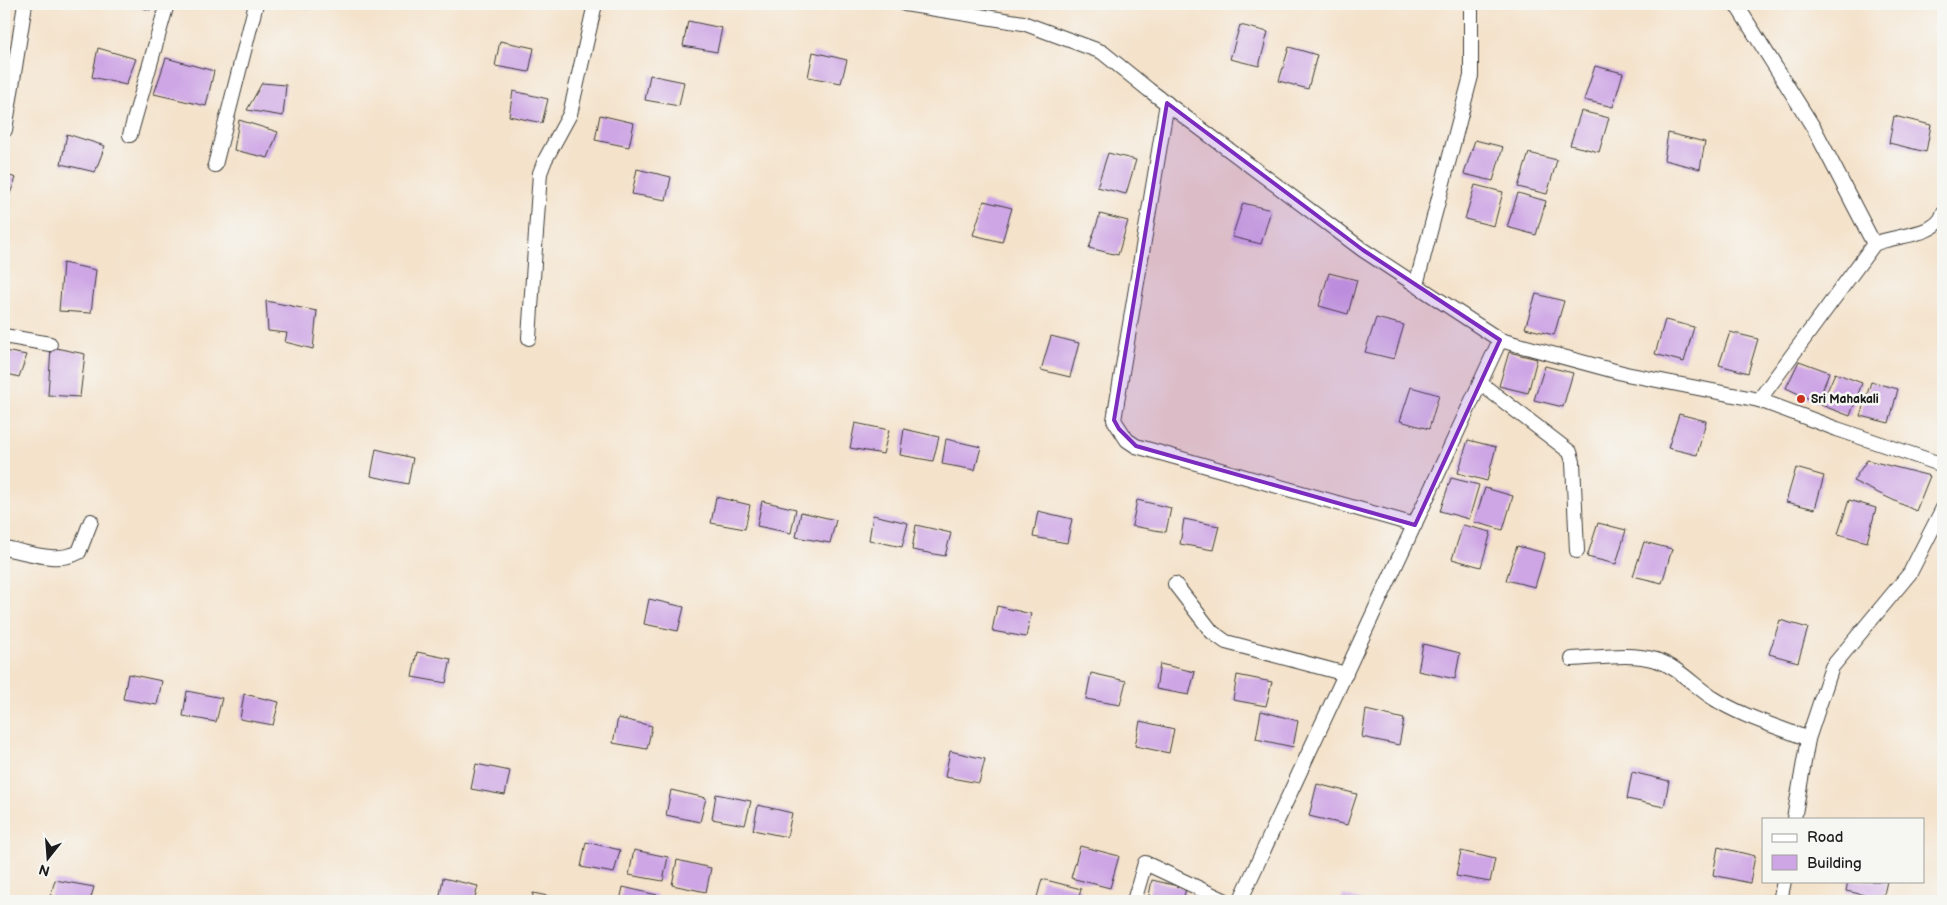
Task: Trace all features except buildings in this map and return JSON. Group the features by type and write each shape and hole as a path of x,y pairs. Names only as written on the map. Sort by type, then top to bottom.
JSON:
{"street":[{"path":"5,130 25,4"},
{"path":"130,135 167,4"},
{"path":"215,165 256,4"},
{"path":"529,338 540,173 570,114 595,4"},
{"path":"905,4 969,9 1023,23 1102,52 1363,250 1500,340 1626,374 1759,400 1837,429 1943,464"},
{"path":"1416,285 1471,76 1471,4"},
{"path":"1734,4 1739,9 1815,130 1874,244"},
{"path":"1167,103 1114,420 1119,429 1136,446 1415,525"},
{"path":"1759,400 1874,244 1885,239 1935,227 1942,221 1943,214"},
{"path":"4,336 50,344"},
{"path":"1240,901 1500,340"},
{"path":"1480,383 1570,452 1573,462 1577,551"},
{"path":"1794,818 1808,739 1832,668 1910,573 1943,508"},
{"path":"4,548 52,557 71,556 79,552 91,521"},
{"path":"1175,584 1212,632 1226,642 1346,674"},
{"path":"1572,659 1633,656 1654,660 1670,666 1713,698 1730,707 1808,739"},
{"path":"1134,901 1145,863 1226,901"},
{"path":"1780,901 1784,882"}],"highlighted area":[{"path":"1167,103 1363,250 1500,340 1415,525 1136,446 1119,429 1114,420"}],"place":[{"name":"Sri Mahakali","path":"1801,399"}]}
